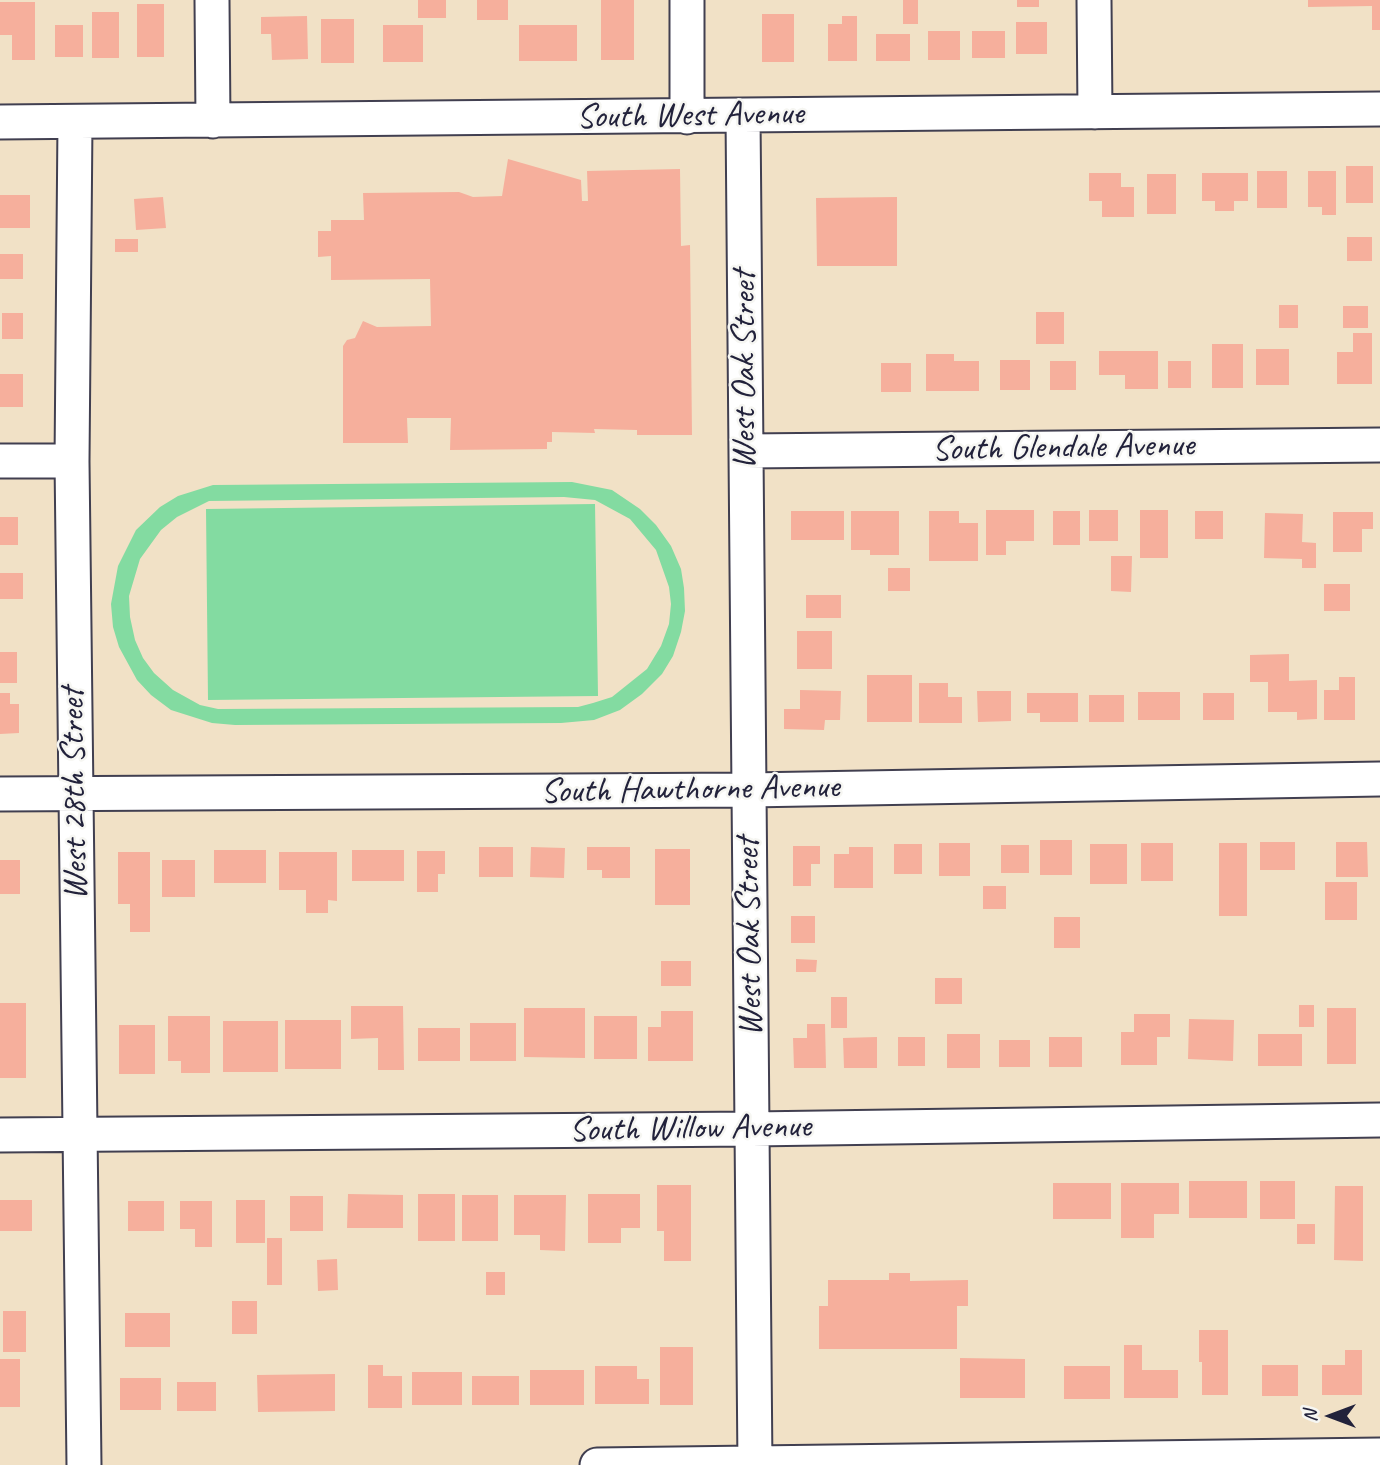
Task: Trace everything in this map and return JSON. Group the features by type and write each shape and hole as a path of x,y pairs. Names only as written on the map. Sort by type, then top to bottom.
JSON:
{"street":[{"path":"212,0 213,121"},
{"path":"687,0 687,117"},
{"path":"1094,0 1095,112"},
{"name":"South West Avenue","path":"0,122 1380,109"},
{"name":"West Oak Street","path":"743,116 755,1464"},
{"name":"West 28th Street","path":"75,122 72,461 84,1465"},
{"name":"South Glendale Avenue","path":"746,451 1380,444"},
{"path":"0,461 72,461"},
{"name":"South Hawthorne Avenue","path":"0,794 749,790 1380,779"},
{"name":"South Willow Avenue","path":"0,1135 752,1129 1380,1120"},
{"path":"597,1465 1380,1455"}],"green space":[{"path":"572,482 612,490 640,509 656,525 671,546 681,569 685,611 673,656 662,674 642,694 620,710 594,720 561,723 235,725 212,723 171,710 137,680 119,647 113,627 111,604 118,566 136,530 160,507 178,496 213,485","holes":["564,497 595,500 630,519 656,550 669,587 671,604 669,624 661,646 647,669 612,697 593,703 578,707 218,709 200,705 173,690 154,673 135,640 129,596 140,559 161,530 177,517 209,501"]},
{"path":"595,504 598,696 208,700 206,509"}],"building":[{"path":"418,0 446,0 446,18 418,18"},
{"path":"477,0 508,0 508,20 477,20"},
{"path":"601,0 634,0 634,60 601,60"},
{"path":"903,0 918,0 918,24 903,24"},
{"path":"1017,0 1039,0 1039,7 1017,7"},
{"path":"1308,0 1380,0 1380,30 1372,30 1372,6 1308,7"},
{"path":"0,2 35,2 35,60 12,60 12,35 0,35"},
{"path":"137,4 164,4 164,57 137,57"},
{"path":"92,12 119,12 119,58 92,58"},
{"path":"762,14 794,14 794,62 762,62"},
{"path":"307,16 308,59 272,60 271,34 261,34 261,17"},
{"path":"842,16 857,16 857,61 828,61 828,24 842,24"},
{"path":"321,19 354,19 354,63 321,63"},
{"path":"1016,22 1047,22 1047,54 1016,54"},
{"path":"55,25 83,25 83,57 55,57"},
{"path":"383,25 423,25 423,62 383,62"},
{"path":"519,25 577,25 577,61 519,61"},
{"path":"928,31 960,31 960,60 928,60"},
{"path":"972,31 1005,31 1005,58 972,58"},
{"path":"876,34 910,34 910,61 876,61"},
{"path":"508,159 581,180 582,201 588,201 587,171 680,169 681,246 690,245 692,435 637,435 637,430 594,429 595,433 552,432 552,442 547,442 547,449 450,450 451,418 407,418 408,443 343,443 343,346 347,340 355,338 363,321 377,327 431,326 430,279 331,280 331,256 318,257 318,231 331,231 331,220 364,220 363,193 459,192 473,197 502,196"},
{"path":"1346,166 1373,166 1373,203 1346,203"},
{"path":"1257,171 1287,171 1287,208 1257,208"},
{"path":"1308,171 1336,171 1336,215 1322,215 1322,207 1308,207"},
{"path":"1089,173 1121,173 1121,187 1134,187 1134,217 1102,217 1102,201 1089,201"},
{"path":"1202,173 1248,173 1248,201 1234,201 1234,211 1215,211 1215,201 1202,201"},
{"path":"1147,174 1176,174 1176,214 1147,214"},
{"path":"0,195 30,195 30,228 0,228"},
{"path":"163,197 166,228 136,230 134,199"},
{"path":"897,197 897,266 817,266 816,198"},
{"path":"1347,237 1372,237 1372,261 1347,261"},
{"path":"115,239 138,239 138,252 115,252"},
{"path":"0,254 23,254 23,279 0,279"},
{"path":"1279,305 1298,305 1298,328 1279,328"},
{"path":"1343,306 1368,306 1368,328 1343,328"},
{"path":"1036,312 1064,312 1064,344 1036,344"},
{"path":"2,313 23,313 23,339 2,339"},
{"path":"1353,333 1372,333 1372,384 1337,384 1337,352 1353,352"},
{"path":"1212,344 1243,344 1243,388 1212,388"},
{"path":"1256,349 1289,349 1289,385 1256,385"},
{"path":"1099,351 1158,351 1158,389 1125,389 1125,375 1099,375"},
{"path":"926,354 954,354 954,361 979,361 979,391 926,391"},
{"path":"1000,360 1030,360 1030,390 1000,390"},
{"path":"1050,361 1076,361 1076,390 1050,390"},
{"path":"1168,361 1191,361 1191,388 1168,388"},
{"path":"881,363 911,363 911,392 881,392"},
{"path":"0,374 23,374 23,407 0,407"},
{"path":"986,510 1034,510 1034,541 1006,541 1006,555 986,555"},
{"path":"1089,510 1118,510 1118,541 1089,541"},
{"path":"1140,510 1168,510 1168,558 1140,558"},
{"path":"791,511 844,511 844,540 791,540"},
{"path":"851,511 899,511 899,555 870,555 870,550 851,550"},
{"path":"929,511 959,511 959,523 978,523 978,561 929,561"},
{"path":"1053,511 1080,511 1080,545 1053,545"},
{"path":"1195,511 1223,511 1223,539 1195,539"},
{"path":"1333,512 1373,512 1373,529 1362,529 1362,552 1333,552"},
{"path":"1265,513 1303,514 1302,542 1316,543 1316,568 1302,568 1302,559 1264,558"},
{"path":"0,517 18,517 18,545 0,545"},
{"path":"1111,556 1132,556 1131,592 1111,591"},
{"path":"888,568 910,568 910,591 888,591"},
{"path":"0,573 23,573 23,599 0,599"},
{"path":"1324,584 1350,584 1350,611 1324,611"},
{"path":"806,595 841,595 841,618 806,618"},
{"path":"797,631 832,631 832,669 797,669"},
{"path":"0,652 17,652 17,683 0,683"},
{"path":"1289,654 1289,681 1317,680 1317,719 1297,720 1297,712 1268,712 1268,682 1250,682 1250,655"},
{"path":"867,675 912,675 912,722 867,722"},
{"path":"1339,677 1355,677 1355,720 1324,720 1324,690 1339,690"},
{"path":"919,683 948,683 948,697 962,697 962,723 919,723"},
{"path":"800,690 841,691 840,720 825,720 824,730 784,729 784,709 800,709"},
{"path":"977,691 1011,691 1011,721 978,722"},
{"path":"1138,692 1180,692 1180,720 1138,720"},
{"path":"0,693 10,693 10,704 19,704 19,733 0,734"},
{"path":"1027,693 1078,693 1078,722 1040,722 1040,713 1027,713"},
{"path":"1203,693 1234,693 1234,720 1203,720"},
{"path":"1089,695 1124,695 1124,722 1089,722"},
{"path":"1040,840 1072,840 1072,875 1040,875"},
{"path":"1260,842 1295,842 1295,870 1260,870"},
{"path":"1336,842 1367,842 1368,877 1336,877"},
{"path":"939,843 970,843 970,876 939,876"},
{"path":"1141,843 1173,843 1173,881 1141,881"},
{"path":"1219,843 1247,843 1247,916 1219,916"},
{"path":"894,844 922,844 922,874 894,874"},
{"path":"1090,844 1127,844 1127,884 1090,884"},
{"path":"1001,845 1029,845 1029,873 1001,873"},
{"path":"793,846 820,846 820,864 811,864 811,886 793,886"},
{"path":"479,847 513,847 513,877 479,877"},
{"path":"531,847 565,848 564,878 530,877"},
{"path":"587,847 630,847 630,878 602,878 602,870 587,870"},
{"path":"849,847 873,847 873,888 834,888 834,854 849,854"},
{"path":"655,849 690,849 690,905 655,905"},
{"path":"214,850 266,850 266,883 214,883"},
{"path":"352,850 404,850 404,881 352,881"},
{"path":"417,851 445,851 445,874 438,874 438,892 417,892"},
{"path":"118,852 150,852 150,932 130,932 130,904 118,904"},
{"path":"279,852 337,852 337,901 328,900 328,913 306,913 306,890 279,890"},
{"path":"0,860 20,860 20,894 0,894"},
{"path":"162,860 195,860 195,897 162,897"},
{"path":"1325,882 1357,882 1357,920 1325,920"},
{"path":"983,886 1006,886 1006,909 983,909"},
{"path":"791,916 815,916 815,943 791,943"},
{"path":"1054,917 1080,917 1080,948 1054,948"},
{"path":"796,959 817,960 816,972 796,972"},
{"path":"661,961 691,961 691,986 661,986"},
{"path":"935,978 962,978 962,1004 935,1004"},
{"path":"831,997 847,997 847,1028 831,1028"},
{"path":"0,1003 26,1003 26,1078 0,1078"},
{"path":"1299,1005 1314,1005 1314,1027 1299,1027"},
{"path":"351,1006 403,1006 404,1070 378,1070 378,1038 351,1039"},
{"path":"524,1008 585,1008 585,1058 524,1057"},
{"path":"1327,1008 1356,1008 1356,1064 1327,1064"},
{"path":"661,1011 693,1011 693,1061 648,1061 648,1027 661,1027"},
{"path":"1134,1014 1170,1014 1170,1037 1157,1037 1157,1065 1121,1065 1121,1032 1134,1032"},
{"path":"168,1016 210,1016 210,1073 181,1073 181,1061 168,1061"},
{"path":"594,1016 637,1016 637,1059 594,1059"},
{"path":"1189,1019 1234,1020 1233,1061 1188,1059"},
{"path":"285,1020 341,1020 341,1069 285,1069"},
{"path":"223,1021 278,1021 278,1072 223,1072"},
{"path":"470,1023 516,1023 516,1061 470,1061"},
{"path":"807,1024 825,1024 826,1068 794,1068 793,1038 807,1038"},
{"path":"119,1025 155,1025 155,1074 119,1074"},
{"path":"418,1028 460,1028 460,1061 418,1061"},
{"path":"947,1034 980,1034 980,1068 947,1068"},
{"path":"1258,1034 1302,1034 1302,1066 1258,1066"},
{"path":"877,1037 877,1068 844,1068 843,1038"},
{"path":"898,1037 925,1037 925,1066 898,1066"},
{"path":"1049,1037 1082,1037 1082,1067 1049,1067"},
{"path":"999,1040 1030,1040 1030,1067 999,1067"},
{"path":"1189,1181 1247,1181 1247,1218 1189,1218"},
{"path":"1260,1181 1295,1181 1295,1219 1260,1219"},
{"path":"1053,1183 1111,1183 1111,1219 1053,1219"},
{"path":"1121,1183 1179,1183 1179,1214 1154,1214 1154,1238 1121,1238"},
{"path":"657,1185 691,1185 691,1261 664,1261 664,1231 657,1231"},
{"path":"1335,1186 1363,1186 1363,1261 1334,1260"},
{"path":"348,1194 403,1195 403,1228 347,1228"},
{"path":"418,1194 455,1194 455,1241 418,1241"},
{"path":"588,1194 640,1194 640,1228 621,1228 621,1243 588,1243"},
{"path":"462,1195 498,1195 498,1241 462,1241"},
{"path":"514,1195 566,1195 565,1251 540,1250 540,1235 514,1235"},
{"path":"290,1196 323,1196 323,1231 290,1231"},
{"path":"0,1200 32,1200 32,1231 0,1231"},
{"path":"236,1200 265,1200 265,1243 236,1243"},
{"path":"128,1201 164,1201 164,1231 128,1231"},
{"path":"180,1201 212,1201 212,1247 195,1247 195,1229 180,1229"},
{"path":"1297,1224 1315,1224 1315,1244 1297,1244"},
{"path":"267,1238 282,1238 282,1285 267,1285"},
{"path":"337,1259 338,1290 318,1291 317,1260"},
{"path":"486,1272 505,1272 505,1295 486,1295"},
{"path":"889,1273 910,1273 910,1281 968,1280 968,1306 957,1306 957,1349 819,1349 819,1306 828,1306 828,1280 889,1280"},
{"path":"232,1301 257,1301 257,1334 232,1334"},
{"path":"3,1311 26,1311 26,1352 3,1352"},
{"path":"125,1313 170,1313 170,1347 125,1347"},
{"path":"1199,1330 1228,1330 1228,1395 1202,1395"},
{"path":"1124,1345 1142,1345 1142,1370 1178,1370 1178,1398 1124,1398"},
{"path":"660,1347 693,1347 693,1405 660,1405"},
{"path":"1345,1350 1362,1350 1362,1395 1322,1395 1322,1365 1345,1365"},
{"path":"960,1358 1025,1359 1025,1398 960,1398"},
{"path":"0,1359 20,1359 20,1407 0,1407"},
{"path":"368,1365 383,1365 383,1376 402,1376 402,1408 368,1408"},
{"path":"1262,1365 1298,1365 1298,1396 1262,1396"},
{"path":"595,1366 637,1366 637,1379 649,1379 649,1404 595,1404"},
{"path":"1064,1366 1110,1366 1110,1399 1064,1399"},
{"path":"530,1370 584,1370 584,1405 530,1405"},
{"path":"412,1372 462,1372 462,1405 412,1405"},
{"path":"335,1374 335,1411 258,1412 257,1375"},
{"path":"472,1376 519,1376 519,1405 472,1405"},
{"path":"120,1378 161,1378 161,1410 120,1410"},
{"path":"177,1382 216,1382 216,1411 177,1411"}]}
